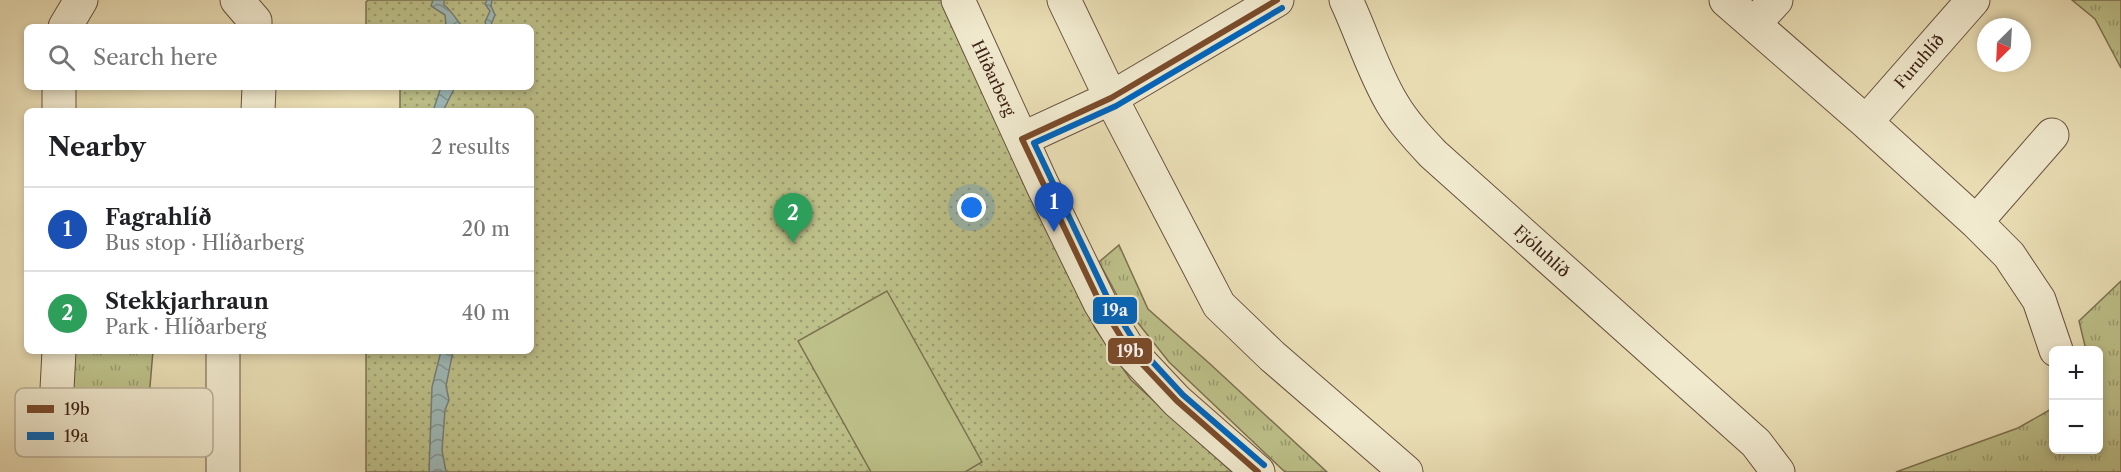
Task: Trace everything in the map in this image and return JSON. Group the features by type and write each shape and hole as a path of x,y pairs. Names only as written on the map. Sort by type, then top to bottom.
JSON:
{"street":[{"path":"67,24 81,0"},
{"path":"237,0 255,24"},
{"name":"Hlíðarberg","path":"958,0 1100,303 1129,350 1177,400 1258,472"},
{"path":"1064,0 1111,98 1219,305 1272,356 1406,472"},
{"path":"1022,139 1111,98 1277,0"},
{"name":"Fjóluhlíð","path":"1346,0 1387,93 1412,131 1433,154 1756,443 1778,472"},
{"path":"1726,0 1866,122 2009,255 2039,300 2054,346"},
{"path":"1754,24 1776,0"},
{"name":"Furuhlíð","path":"1866,122 1973,0"},
{"path":"59,90 59,108"},
{"path":"258,108 259,90"},
{"path":"1976,222 2052,135"},
{"path":"57,388 59,354"},
{"path":"223,354 223,472"}],"green space":[{"path":"368,0 941,0 1095,328 1131,380 1232,472 366,472 366,354 534,354 534,108 400,108 400,90 534,90 534,24 366,24 366,2"},
{"path":"2072,0 2121,0 2121,68 2095,19"},
{"path":"1119,245 1148,309 1327,472 1285,472 1169,362 1119,299 1099,262"},
{"path":"2121,281 2121,472 1896,472 2018,428 2049,410 2049,454 2103,454 2103,346 2085,346 2079,321"},
{"path":"887,291 982,462 965,472 871,472 798,341"},
{"path":"75,354 153,354 150,388 72,388"}],"water":[{"path":"433,0 444,0 444,5 461,24 446,24 445,15 431,6"},
{"path":"487,0 492,0 491,6 495,15 491,24 485,22 490,11 485,4"},
{"path":"440,90 454,90 444,108 434,108"},
{"path":"440,354 452,354 446,386 449,400 445,410 442,450 446,472 429,472 432,387"}],"transit line":[{"name":"19b","path":"1258,472 1177,401 1129,350 1100,303 1022,139 1111,98 1277,0"},
{"name":"19a","path":"1264,465 1183,395 1136,344 1108,299 1034,143 1116,106 1282,8"}],"place":[{"name":"Fagrahlíð","path":"1054,232"},
{"name":"Stekkjarhraun","path":"793,243"}]}
